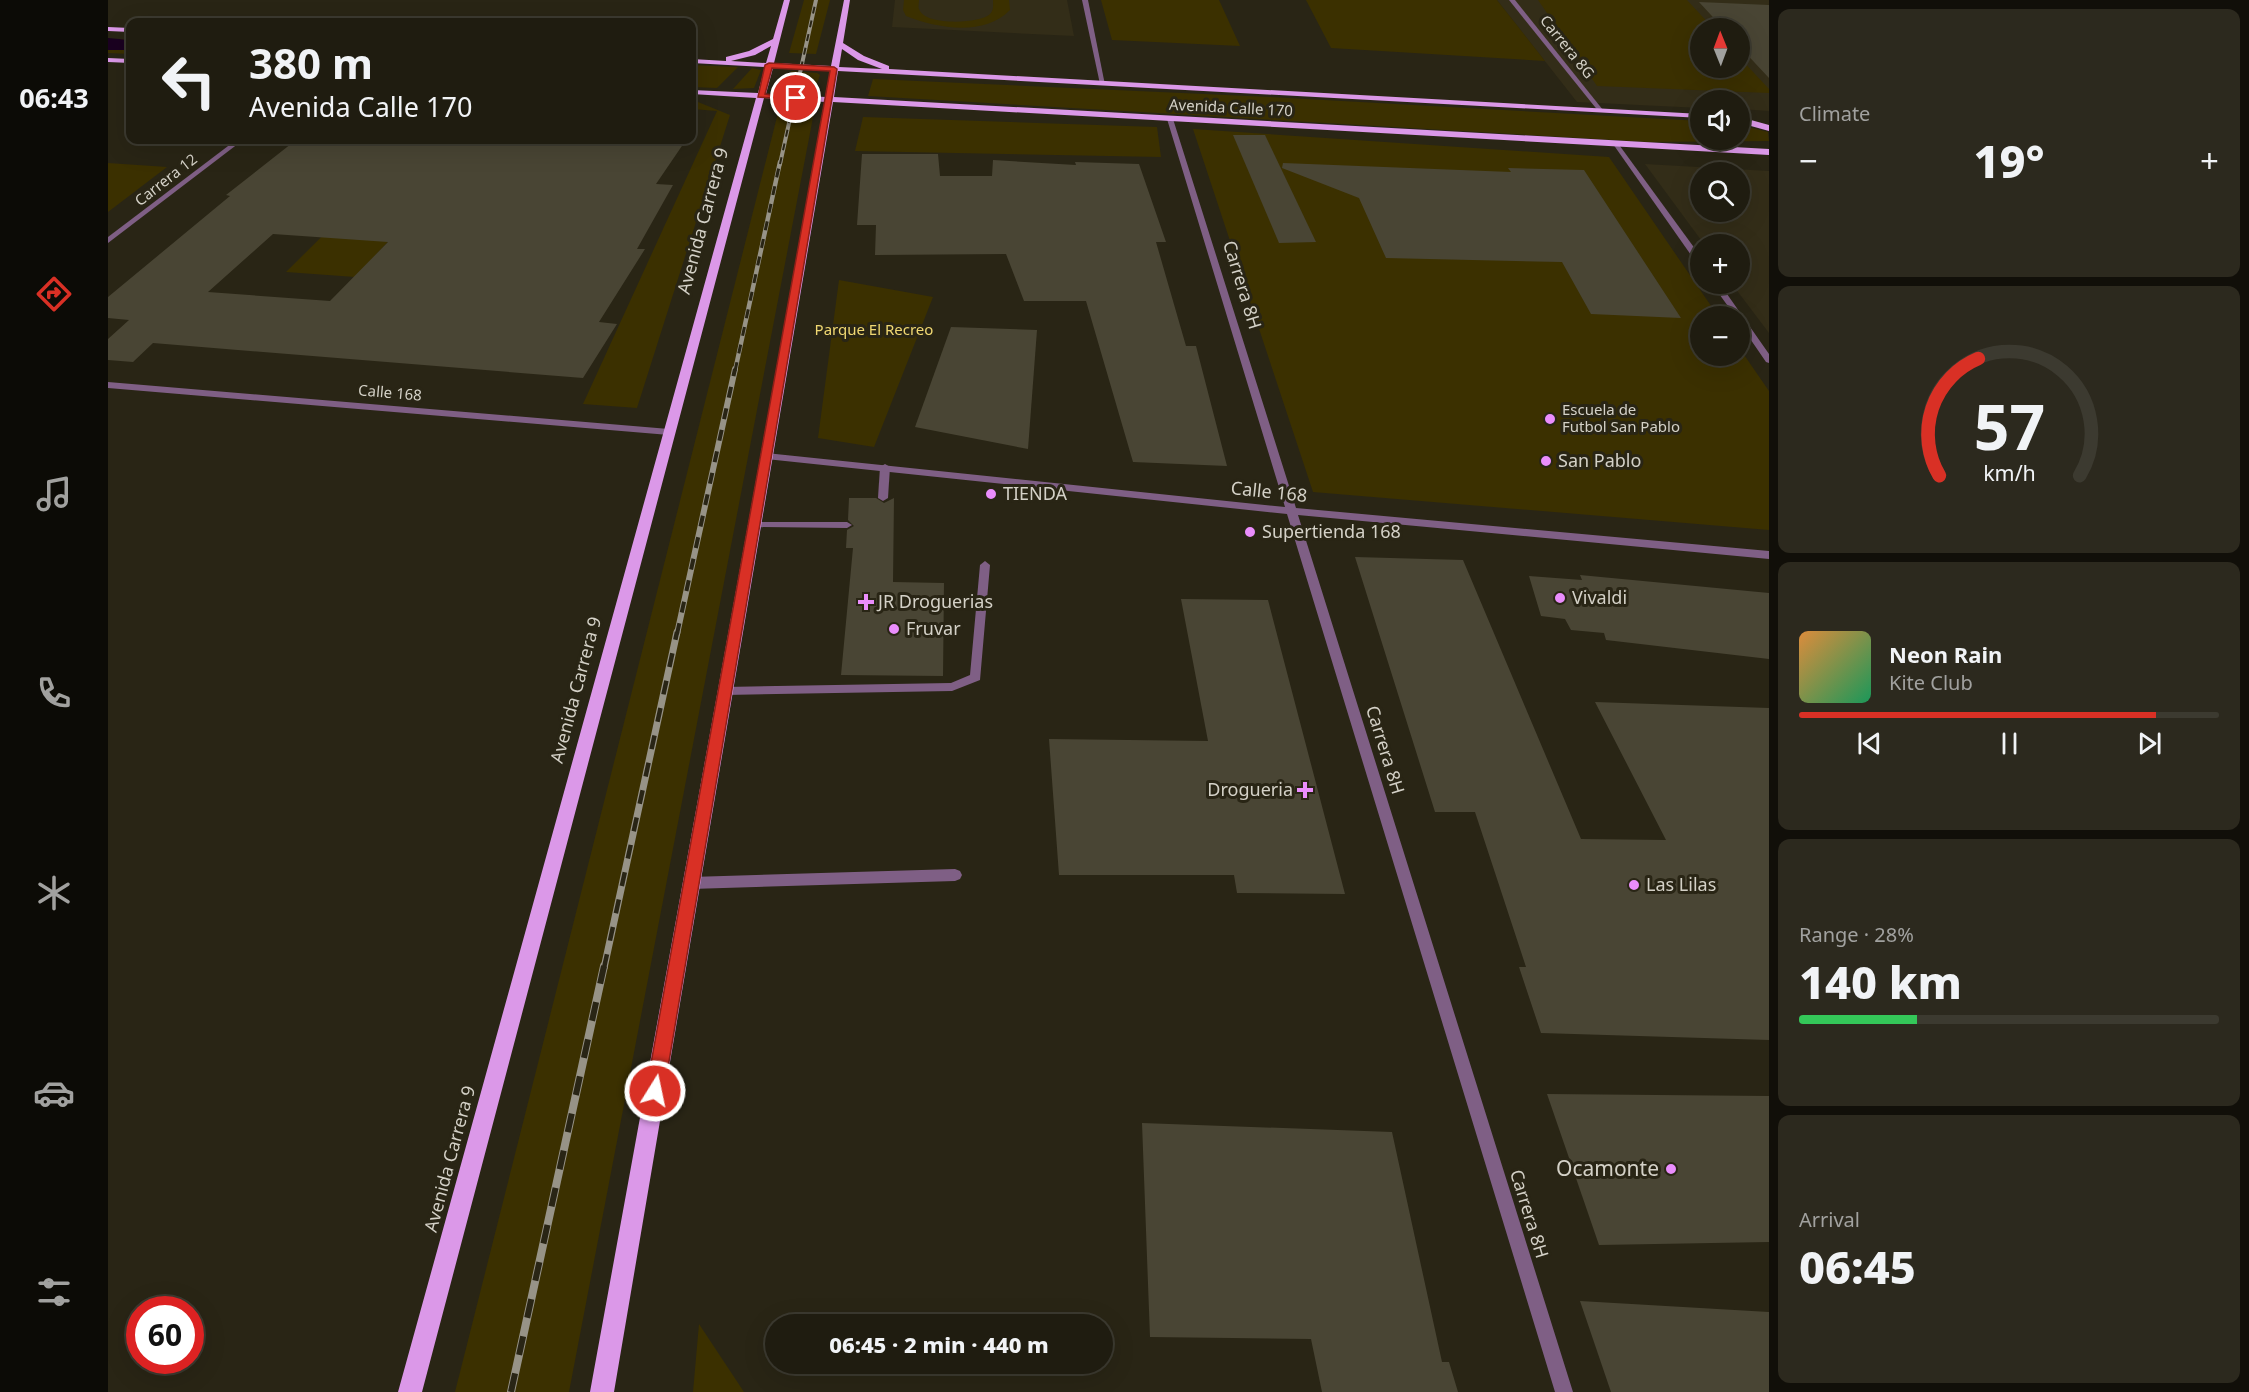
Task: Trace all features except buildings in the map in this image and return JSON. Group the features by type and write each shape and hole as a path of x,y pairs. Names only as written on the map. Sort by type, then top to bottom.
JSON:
{"main road":[{"name":"Avenida Carrera 9","path":"410,1392 787,0"},
{"path":"602,1392 847,0"},
{"path":"110,29 126,30"},
{"path":"709,62 752,53 776,40"},
{"path":"839,43 861,58 903,73"},
{"path":"108,60 126,61"},
{"name":"Avenida Calle 170","path":"696,61 1690,115"},
{"name":"Avenida Calle 170","path":"696,92 1769,152"},
{"path":"1750,119 1769,120"},
{"path":"1750,122 1769,128"},
{"path":"1662,146 1769,146"}],"street":[{"path":"1085,0 1103,84"},
{"name":"Carrera 8G","path":"1512,0 1601,111"},
{"name":"Carrera 8H","path":"1170,118 1564,1392"},
{"path":"1615,143 1690,248"},
{"name":"Carrera 12","path":"108,242 235,144"},
{"path":"1750,333 1769,360"},
{"name":"Calle 168","path":"108,384 669,432"},
{"name":"Calle 168","path":"766,456 1291,511 1769,555"},
{"path":"884,498 885,467"},
{"path":"754,525 847,525"},
{"path":"724,691 952,687 970,681 976,677 985,565"},
{"path":"691,883 955,875"}],"shaded area":[{"path":"895,0 1067,0 1074,36 892,27"},
{"path":"1497,0 1769,0 1769,111 1750,110 1750,90 1690,90 1690,107 1577,102"},
{"path":"1645,164 1690,167 1690,222 1750,222 1750,170 1769,171 1769,333 1740,294 1750,294 1750,234 1697,234"}],"green space":[{"path":"804,0 830,0 816,54 789,53"},
{"path":"904,0 919,0 919,8 923,15 941,21 975,20 984,17 992,11 993,0 1009,0 1010,10 999,19 987,24 960,28 931,24 906,16 903,10"},
{"path":"1101,0 1219,0 1240,46 1112,40"},
{"path":"1306,0 1497,0 1545,61 1331,48"},
{"path":"1538,0 1687,0 1704,18 1690,18 1690,78 1750,78 1750,69 1769,89 1769,93 1750,92 1750,90 1597,86"},
{"path":"108,39 126,39 126,54 108,53"},
{"path":"696,65 738,67 717,88 696,87"},
{"path":"752,68 761,70 754,88 733,89"},
{"path":"791,71 820,75 815,89 811,92 786,91"},
{"path":"873,79 1270,97 1690,120 1690,142 1648,142 868,96"},
{"path":"696,102 730,115 637,408 583,404 717,111 696,109"},
{"path":"810,104 815,107 569,1392 455,1392 780,105"},
{"path":"863,117 1157,127 1161,157 855,151"},
{"path":"1750,128 1768,132 1769,141 1750,141"},
{"path":"1193,129 1609,157 1690,275 1690,294 1703,294 1711,306 1690,306 1690,366 1750,366 1750,363 1769,391 1769,530 1313,492"},
{"path":"108,163 167,167 108,212"},
{"path":"393,166 399,230 355,277 286,272"},
{"name":"Parque El Recreo","path":"839,280 933,297 874,447 818,438"},
{"path":"699,1324 744,1392 693,1392"}],"waterway":[{"path":"108,44 126,45"}],"railway":[{"path":"780,164 816,0"},
{"path":"735,371 780,162"},
{"path":"677,634 735,369"},
{"path":"604,968 677,632"},
{"path":"511,1392 604,966"}],"place":[{"name":"Escuela de Futbol San Pablo","path":"1550,419"},
{"name":"San Pablo","path":"1546,461"},
{"name":"TIENDA","path":"991,494"},
{"name":"Supertienda 168","path":"1250,532"},
{"name":"Vivaldi","path":"1560,598"},
{"name":"JR Droguerias","path":"866,602"},
{"name":"Fruvar","path":"894,629"},
{"name":"Drogueria","path":"1305,790"},
{"name":"Las Lilas","path":"1634,885"},
{"name":"Ocamonte","path":"1671,1169"}],"route":[{"path":"655,1091 834,69 769,65 761,96 796,98"}]}
